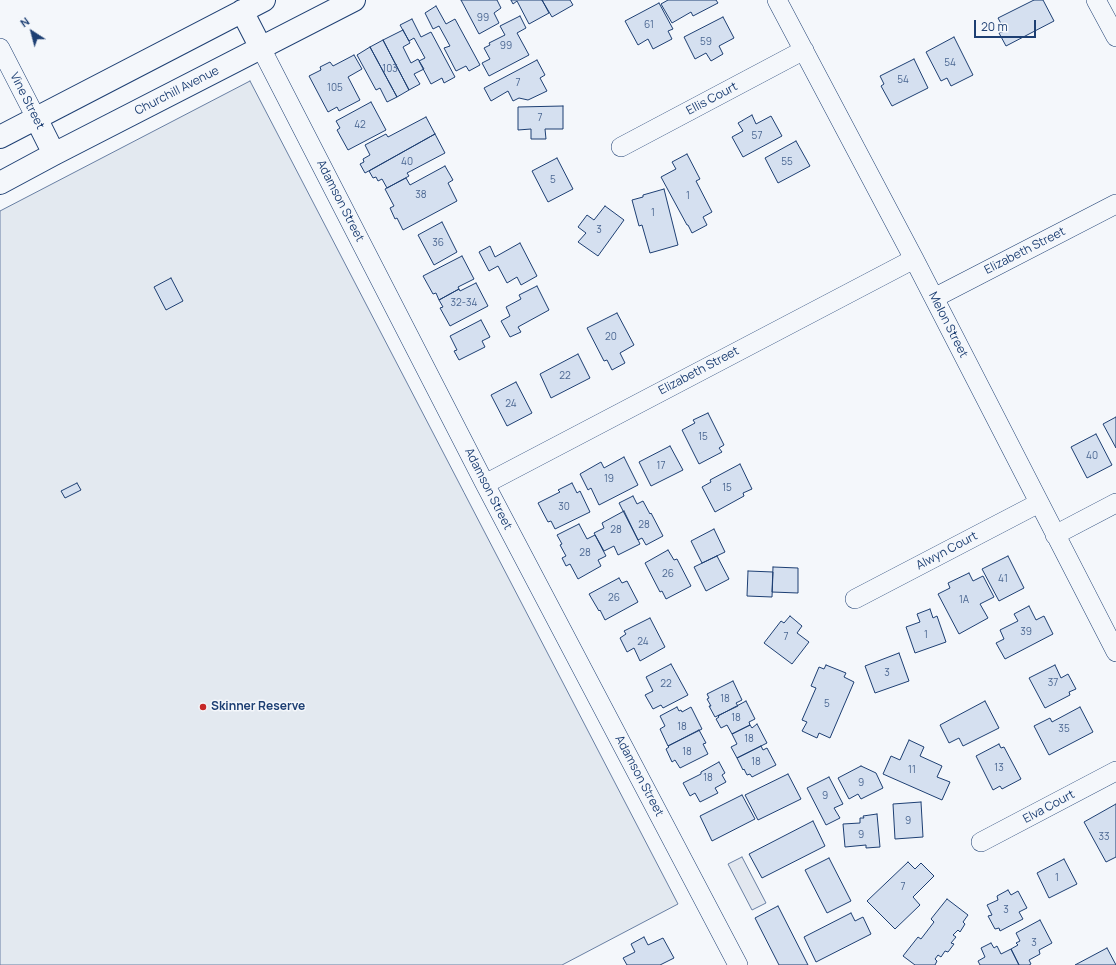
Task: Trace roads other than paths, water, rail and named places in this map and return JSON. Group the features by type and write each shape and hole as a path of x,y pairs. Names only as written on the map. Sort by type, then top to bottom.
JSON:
{"main road":[{"path":"0,137 264,0"},
{"name":"Churchill Avenue","path":"0,183 354,0"},
{"name":"Adamson Street","path":"242,11 261,48"},
{"name":"Vine Street","path":"36,118 54,154"}],"street":[{"name":"Melon Street","path":"777,0 914,259 1116,652"},
{"path":"1096,0 1116,38"},
{"name":"Vine Street","path":"0,48 36,118"},
{"name":"Adamson Street","path":"261,48 485,484 738,965"},
{"name":"Ellis Court","path":"621,148 804,50"},
{"name":"Elizabeth Street","path":"934,298 1116,204"},
{"name":"Elizabeth Street","path":"485,484 914,259"},
{"name":"Alwyn Court","path":"855,599 1039,503"},
{"path":"1055,535 1116,503"},
{"name":"Elva Court","path":"981,842 1116,771"}],"place":[{"name":"Skinner Reserve","path":"203,707"}]}
